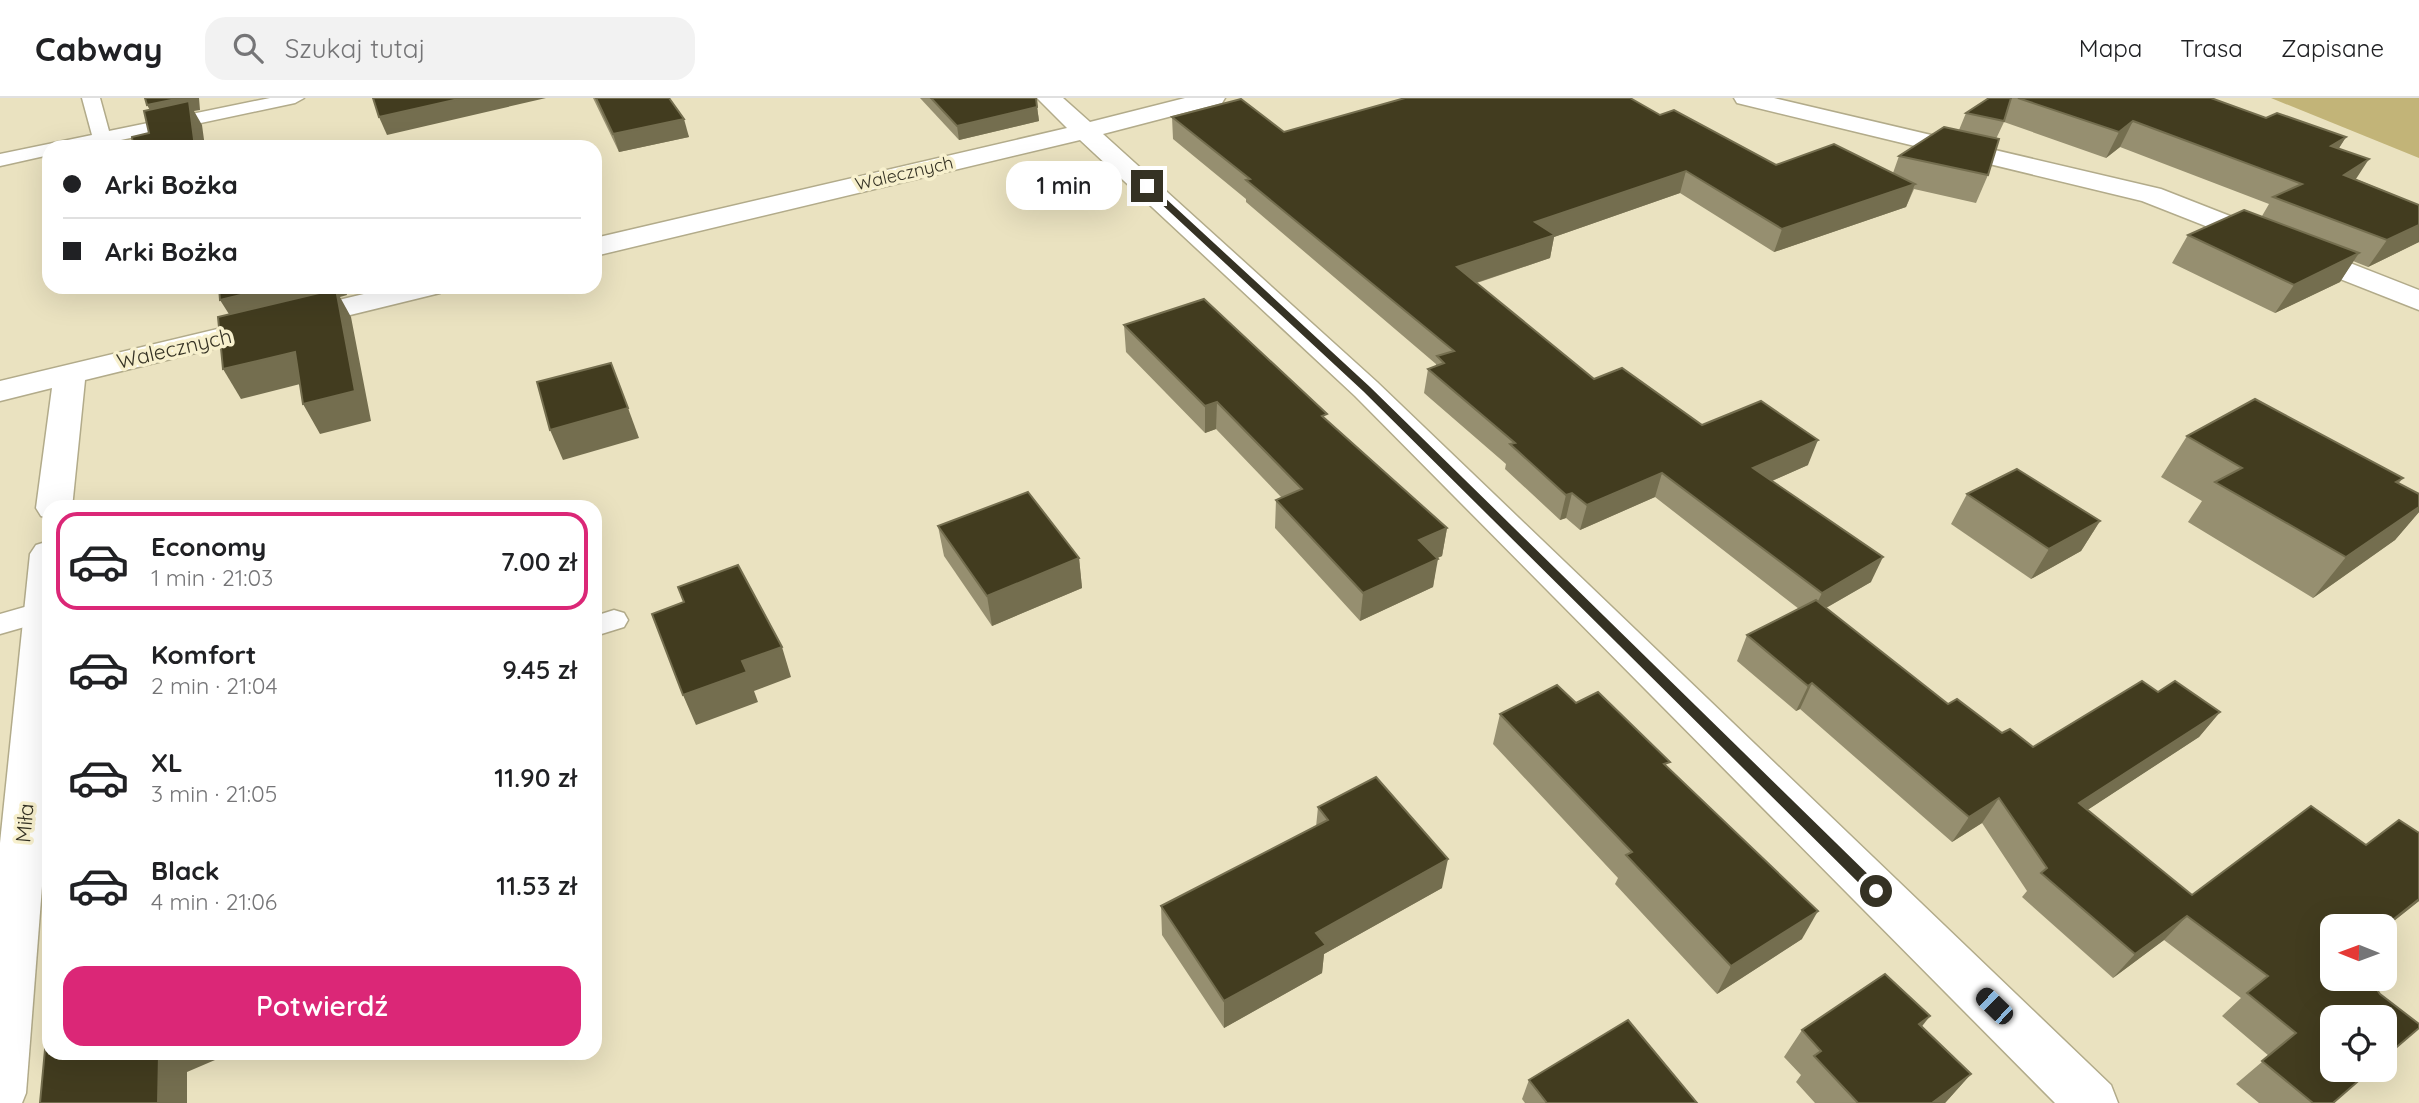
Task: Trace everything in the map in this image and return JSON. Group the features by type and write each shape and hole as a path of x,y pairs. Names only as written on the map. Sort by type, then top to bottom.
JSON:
{"street":[{"path":"1049,98 1366,389 2092,1103"},
{"name":"Walecznych","path":"602,245 1087,131 1213,98"},
{"path":"1746,98 2151,195 2419,301"},
{"name":"Walecznych","path":"0,391 401,294"},
{"path":"55,500 70,373"},
{"name":"Miła","path":"0,1093 36,824 42,612"}],"lane":[{"path":"91,98 102,138"},
{"path":"93,140 295,98"},
{"path":"0,160 42,151"},
{"path":"0,624 42,612"}],"shaded area":[{"path":"2271,98 2419,98 2419,158"}],"building":[{"path":"145,98 181,98 147,105"},
{"path":"373,98 463,98 379,117"},
{"path":"596,98 669,98 684,119 613,134"},
{"path":"931,98 1036,98 1037,107 957,126"},
{"path":"1405,98 1630,98 1660,115 1674,110 1776,165 1834,144 1915,184 1782,229 1686,171 1535,222 1555,235 1457,267 1594,379 1622,368 1702,425 1761,401 1818,440 1753,468 1883,557 1822,593 1662,473 1587,505 1572,493 1566,495 1510,444 1515,443 1428,369 1444,363 1437,356 1454,351 1172,117 1241,99 1284,132"},
{"path":"1989,98 2011,98 2004,121 1966,113"},
{"path":"2018,98 2211,98 2266,118 2277,113 2346,137 2331,146 2369,159 2344,175 2419,205 2419,225 2387,240 2273,197 2302,184 2133,121 2119,132"},
{"path":"189,101 194,140 132,140 132,137 149,133 144,111"},
{"path":"1944,127 1999,139 1988,175 1899,156"},
{"path":"2244,210 2359,253 2294,285 2188,235"},
{"path":"220,294 245,294 220,300"},
{"path":"315,294 337,294 355,391 303,404 295,352 223,369 218,317"},
{"path":"1204,299 1327,414 1322,416 1447,528 1419,540 1438,559 1363,593 1276,500 1302,489 1217,402 1205,406 1124,325"},
{"path":"611,363 628,408 550,430 537,382"},
{"path":"2255,399 2403,478 2396,482 2419,494 2419,507 2346,557 2215,482 2242,468 2187,436"},
{"path":"2017,469 2100,521 2049,549 1967,494"},
{"path":"1028,492 1079,558 987,596 938,526"},
{"path":"738,565 782,647 742,661 747,672 683,695 652,614 684,602 678,587"},
{"path":"1816,600 1948,704 1957,699 2002,733 2010,729 2033,747 2142,681 2158,692 2175,681 2220,712 2079,803 2192,895 2311,806 2366,845 2399,820 2419,833 2419,899 2398,916 2320,914 2320,991 2378,991 2394,1005 2320,1005 2320,1082 2357,1082 2333,1103 2313,1103 2262,1061 2296,1033 2247,993 2268,976 2187,916 2135,954 2041,873 2047,868 1999,798 1969,817 1812,683 1808,686 1747,635"},
{"path":"1557,685 1576,703 1598,692 1670,762 1664,764 1818,911 1731,966 1626,855 1632,852 1500,714"},
{"path":"1376,777 1448,859 1316,933 1326,945 1224,1001 1161,906 1328,820 1318,807"},
{"path":"1885,974 1930,1016 1919,1024 1971,1074 1932,1103 1858,1103 1814,1056 1821,1051 1802,1030"},
{"path":"2397,1007 2419,1024 2419,1028 2397,1047"},
{"path":"1628,1020 1697,1103 1547,1103 1529,1080"},
{"path":"44,1060 159,1060 158,1103 40,1103"}],"route":[{"path":"1147,186 1366,389 1876,891"}]}
